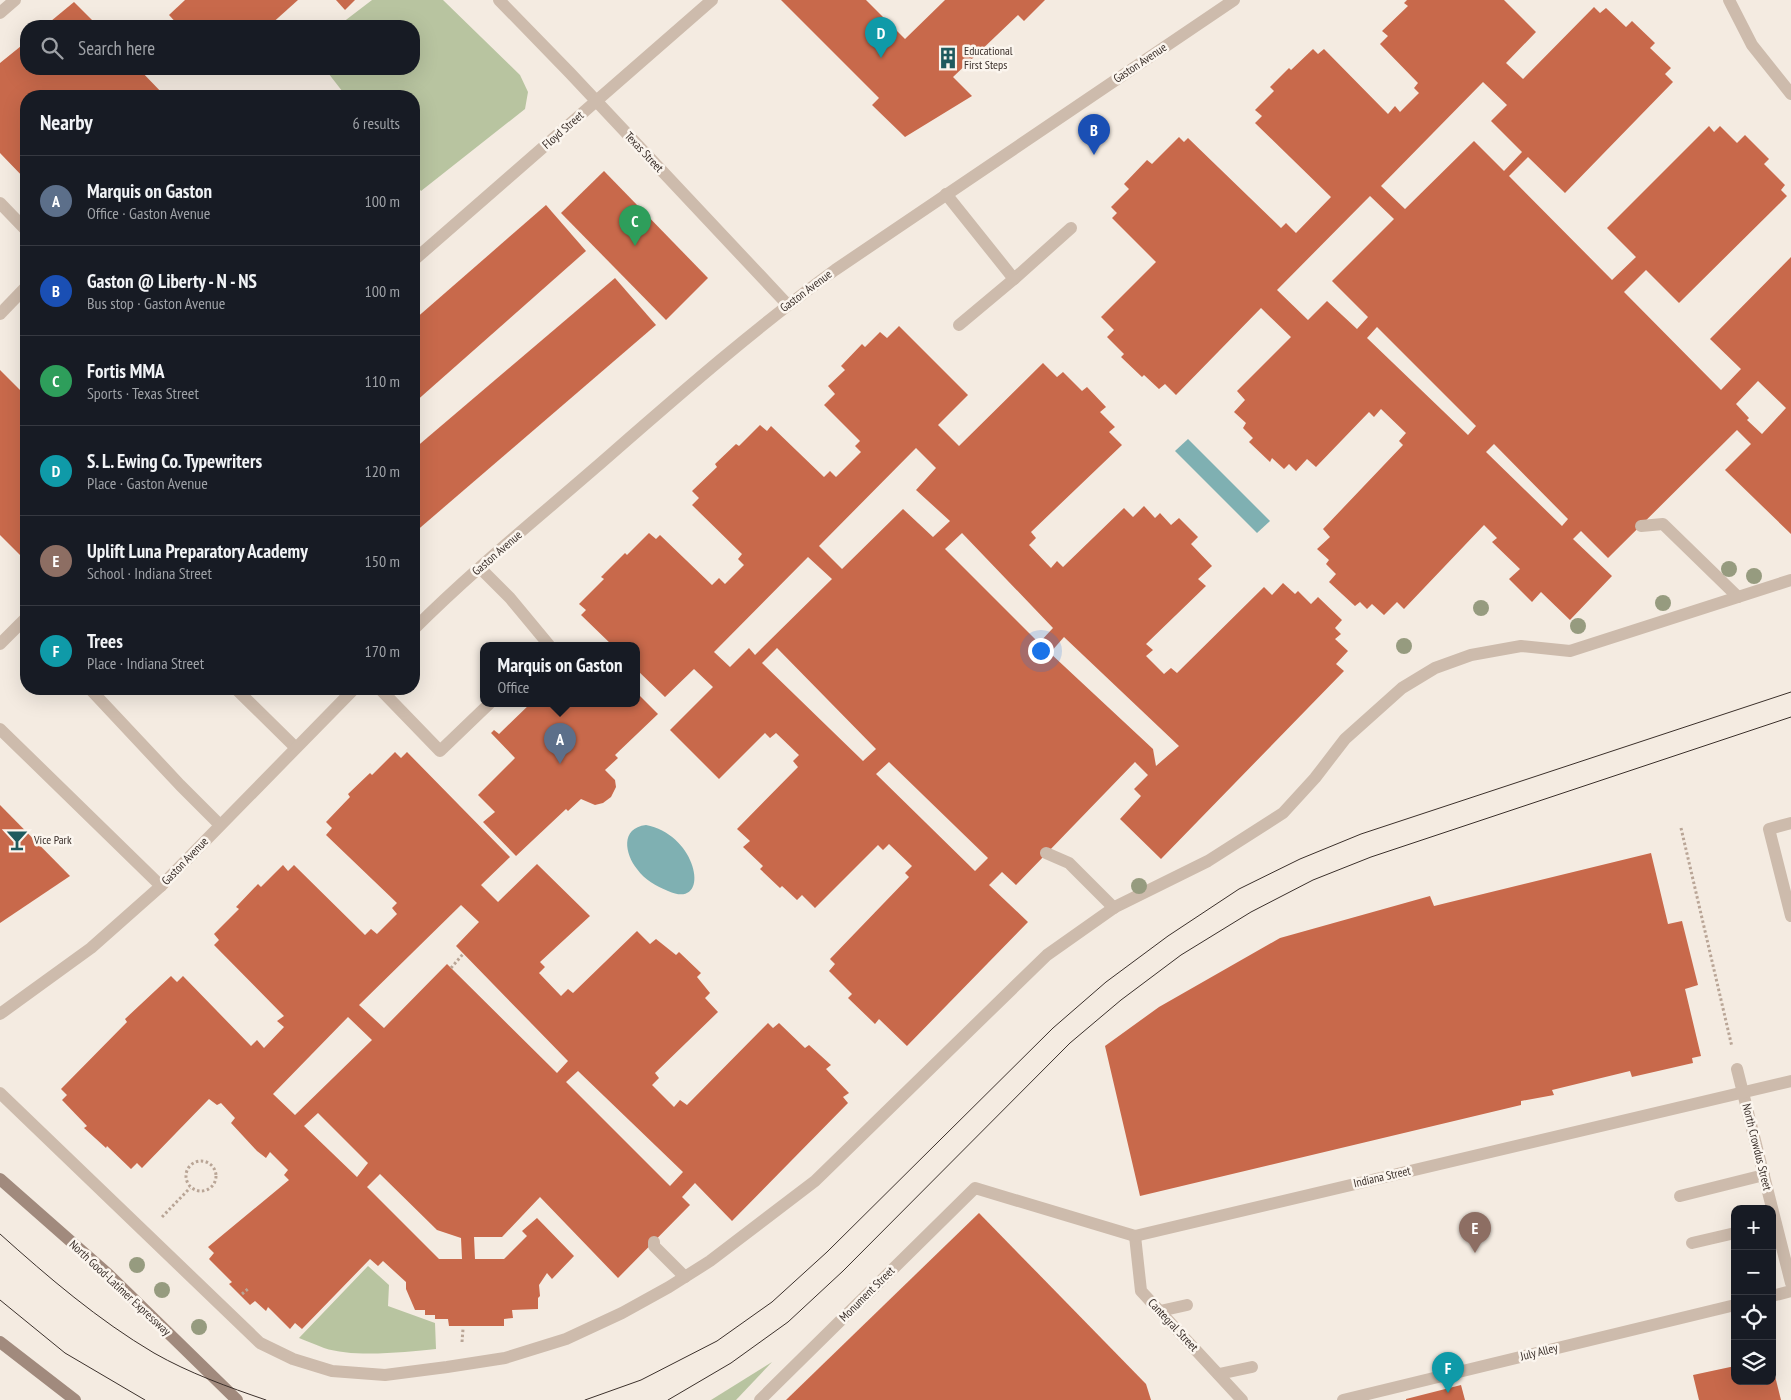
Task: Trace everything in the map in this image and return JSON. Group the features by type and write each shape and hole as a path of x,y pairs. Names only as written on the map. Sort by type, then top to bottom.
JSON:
{"main road":[{"name":"North Good-Latimer Expressway","path":"0,1179 109,1275 237,1400"},
{"path":"0,1342 76,1400"}],"street":[{"path":"0,13 15,0"},
{"name":"Texas Street","path":"499,0 787,304"},
{"name":"Floyd Street","path":"420,255 712,0"},
{"path":"1730,0 1752,45 1791,94"},
{"name":"Gaston Avenue","path":"420,621 671,402 787,304 1228,1"},
{"path":"946,194 1014,279"},
{"path":"0,203 20,224"},
{"path":"959,325 1071,228"},
{"path":"0,314 20,294"},
{"path":"1641,526 1663,524 1738,597"},
{"path":"480,568 510,598 547,642"},
{"path":"0,1093 260,1343 293,1359 332,1371 386,1375 505,1358 566,1339 622,1313 710,1261 815,1181 1047,955 1114,908 1208,861 1283,814 1346,739 1402,688 1435,668 1471,655 1521,646 1570,651 1791,580"},
{"path":"0,644 20,626"},
{"path":"96,695 220,825"},
{"path":"242,695 295,747"},
{"name":"Gaston Avenue","path":"0,1014 91,948 161,886 348,695"},
{"path":"386,695 440,751 486,707"},
{"path":"0,729 161,886"},
{"path":"1791,823 1769,829 1791,916"},
{"path":"1046,853 1069,863 1114,908"},
{"name":"North Crowdus Street","path":"1738,1069 1770,1205"},
{"name":"Indiana Street","path":"1135,1236 1791,1081"},
{"path":"1680,1196 1764,1176"},
{"name":"Monument Street","path":"760,1400 975,1188 1135,1236"},
{"name":"North Crowdus Street","path":"1776,1229 1791,1283"},
{"path":"1692,1243 1731,1234"},
{"name":"Cantegral Street","path":"1135,1236 1141,1291 1242,1400"},
{"path":"654,1242 654,1246 685,1277"},
{"path":"1776,1295 1791,1291"},
{"path":"1160,1311 1187,1304"},
{"name":"July Alley","path":"1343,1400 1731,1306"},
{"path":"1219,1374 1252,1367"}],"path":[{"path":"1681,828 1728,1030"},
{"path":"451,968 463,954"},
{"path":"193,1162 207,1162 214,1169 216,1179 214,1184 206,1191 196,1191 190,1188 185,1180 186,1170 193,1162"}],"green space":[{"path":"372,0 443,0 520,75 528,92 525,109 421,191 420,90 341,90 330,75 420,75 420,20 346,20"},
{"path":"368,1266 389,1285 388,1306 435,1323 436,1349 410,1352 350,1353 324,1348 299,1338"},
{"path":"772,1362 736,1400 711,1400"}],"water":[{"path":"1188,439 1270,521 1257,533 1175,451"},
{"path":"646,825 664,832 678,842 688,856 693,869 694,882 691,891 682,894 668,891 651,882 637,869 630,856 627,842 632,831"}],"building":[{"path":"185,0 298,0 276,20 174,20 169,15"},
{"path":"336,0 355,0 345,10"},
{"path":"781,0 866,0 905,39 945,0 1045,0 1024,21 1018,15 953,77 972,96 905,137 872,105 879,98"},
{"path":"1407,0 1504,0 1536,32 1506,63 1523,79 1594,7 1600,13 1606,8 1626,27 1632,21 1655,43 1650,48 1671,68 1665,74 1673,82 1565,193 1528,157 1509,176 1612,280 1636,257 1607,228 1709,126 1714,132 1720,126 1737,143 1745,135 1769,159 1764,164 1785,185 1781,190 1787,196 1679,303 1646,270 1624,292 1721,390 1741,369 1710,339 1791,257 1791,534 1725,470 1751,444 1737,430 1608,558 1581,531 1573,539 1612,576 1570,620 1541,592 1532,602 1509,579 1520,569 1492,542 1497,538 1484,525 1404,609 1397,602 1384,615 1372,604 1367,609 1360,602 1355,606 1329,582 1336,574 1326,564 1329,560 1317,549 1330,537 1323,529 1403,445 1399,441 1406,433 1381,409 1374,417 1369,412 1316,467 1307,459 1296,471 1289,464 1284,469 1272,458 1270,462 1249,442 1253,438 1243,428 1246,423 1234,412 1245,400 1237,391 1291,337 1261,308 1176,395 1165,384 1159,389 1144,375 1142,377 1121,357 1124,354 1107,337 1114,330 1101,317 1156,262 1112,218 1117,213 1111,207 1129,189 1124,184 1147,160 1152,164 1179,137 1184,142 1188,138 1281,228 1286,223 1296,233 1331,197 1255,123 1262,116 1255,110 1274,91 1270,87 1289,68 1291,70 1313,49 1318,54 1324,49 1388,114 1395,106 1400,112 1419,93 1414,88 1418,83 1380,44 1388,36 1382,31 1408,6 1404,3","holes":["1483,82 1507,105 1491,121 1522,152 1504,171 1474,141 1405,209 1381,186","1370,196 1394,219 1332,281 1368,317 1357,329 1327,301 1308,320 1277,290","1377,327 1476,426 1468,435 1367,338","1758,381 1786,408 1762,434 1747,420 1749,418 1736,404","1494,444 1568,519 1562,526 1486,452"]},
{"path":"74,2 92,20 52,20"},
{"path":"20,47 20,75 145,75 159,90 20,90 20,174 0,153 0,63"},
{"path":"604,171 708,278 666,320 561,213"},
{"path":"546,205 586,251 420,398 420,315"},
{"path":"615,278 656,325 420,528 420,444"},
{"path":"899,326 968,395 938,425 959,446 1043,363 1057,377 1063,372 1082,391 1087,387 1106,407 1100,412 1115,427 1109,432 1122,445 1031,532 1036,538 1029,545 1051,568 1057,561 1063,567 1124,508 1133,517 1144,506 1155,518 1160,513 1171,525 1179,518 1198,537 1191,544 1212,566 1198,579 1206,586 1146,644 1153,650 1146,656 1164,674 1171,668 1177,673 1264,587 1272,595 1283,583 1295,594 1298,591 1311,604 1318,597 1342,620 1335,628 1341,634 1335,639 1348,651 1336,664 1344,671 1161,859 1120,819 1141,796 1134,789 1148,775 1135,762 1016,885 1002,872 989,885 1028,922 907,1046 879,1019 875,1024 848,998 852,994 829,971 835,964 830,959 909,877 905,873 912,866 889,844 883,850 878,845 815,908 802,895 797,900 782,886 780,888 760,869 763,866 743,847 750,841 737,829 798,767 793,761 799,755 776,733 770,738 765,733 719,779 670,730 713,687 694,669 665,697 640,673 640,642 609,642 581,615 586,610 579,604 604,579 601,577 649,533 656,539 660,535 712,585 719,578 725,584 744,565 738,559 742,554 692,505 699,498 692,491 717,467 715,464 736,444 739,446 760,425 767,431 771,426 824,477 830,471 836,477 861,452 855,446 860,441 824,405 835,394 828,386 845,370 841,366 862,344 865,347 880,332 887,338","holes":["916,448 936,468 916,490 950,521 933,537 903,509 842,569 819,546","962,533 1053,628 1039,643 945,549","808,557 832,579 755,655 749,648 730,667 714,652","1064,637 1179,746 1156,766 1153,749 1050,653","777,648 876,749 863,761 762,663","889,762 988,858 975,871 876,774"]},
{"path":"0,370 20,390 20,555 0,535"},
{"path":"640,696 658,714 615,755 618,758 605,770 615,780 616,787 611,797 603,803 595,805 581,799 568,811 566,809 516,856 483,822 495,812 478,795 515,758 491,733 494,730 499,734 527,707 640,707"},
{"path":"395,752 401,758 407,752 510,857 481,885 498,902 537,864 590,916 540,962 545,967 539,973 561,996 568,989 573,993 637,931 650,944 656,939 676,955 679,952 701,973 697,977 710,993 705,998 718,1012 655,1073 659,1078 652,1085 674,1107 680,1100 687,1105 768,1023 773,1028 779,1023 805,1048 809,1045 831,1065 826,1069 849,1093 843,1097 848,1103 732,1221 695,1183 682,1197 690,1205 618,1278 540,1197 502,1237 474,1237 475,1259 504,1259 527,1236 522,1231 537,1218 574,1256 552,1279 547,1273 539,1285 538,1309 512,1310 513,1318 504,1319 504,1326 449,1326 448,1319 435,1319 435,1315 425,1315 425,1310 415,1310 406,1289 406,1282 383,1261 378,1266 370,1259 302,1329 295,1323 290,1329 268,1307 266,1311 255,1301 250,1305 229,1284 232,1282 209,1259 214,1253 208,1247 289,1180 284,1175 288,1170 270,1152 266,1158 257,1151 231,1123 235,1118 221,1103 217,1105 209,1099 142,1168 137,1163 131,1169 107,1146 106,1148 84,1128 87,1126 62,1100 67,1095 61,1089 127,1022 125,1019 171,976 177,982 183,976 251,1046 257,1040 264,1048 284,1027 277,1021 284,1016 214,945 219,940 214,934 239,909 236,907 258,884 261,887 283,865 288,871 294,865 365,935 371,929 377,934 397,914 392,908 397,903 326,835 332,828 326,822 350,797 348,794 370,773 372,775","holes":["461,905 479,922 456,946 568,1061 557,1073 447,964 384,1028 359,1005","348,1017 372,1040 295,1115 273,1094","578,1071 683,1172 670,1186 566,1082","318,1113 368,1163 357,1177 304,1126","380,1174 437,1230 461,1238 462,1259 439,1259 367,1187"]},
{"name":"Vice Park","path":"0,805 70,876 0,923"},
{"path":"1651,853 1668,924 1682,921 1698,985 1685,989 1701,1056 1692,1058 1693,1063 1632,1077 1630,1071 1552,1090 1554,1095 1521,1101 1521,1105 1140,1196 1105,1046 1159,1007 1280,938 1430,896 1434,906"},
{"path":"979,1213 1146,1384 1151,1400 786,1400"},
{"path":"1731,1367 1731,1385 1776,1385 1776,1380 1781,1400 1699,1400 1693,1375"},
{"path":"1461,1385 1465,1400 1406,1400 1406,1399"}],"tram line":[{"path":"585,1400 641,1380 717,1341 772,1302 827,1252 1053,1028 1106,982 1168,936 1239,889 1300,859 1361,834 1791,692"},
{"path":"668,1400 731,1363 788,1322 843,1271 1070,1043 1121,1000 1181,955 1251,912 1313,880 1371,857 1791,717"},
{"path":"0,1234 74,1297 133,1340 167,1360 195,1373 266,1400"},
{"path":"0,1300 65,1353 145,1400"}],"place":[{"name":"S. L. Ewing Co. Typewriters","path":"881,58"},
{"name":"Educational First Steps","path":"948,58"},
{"name":"Gaston @ Liberty - N - NS","path":"1094,155"},
{"name":"Fortis MMA","path":"635,246"},
{"name":"Marquis on Gaston","path":"560,764"},
{"name":"Vice Park","path":"17,840"},
{"name":"Uplift Luna Preparatory Academy","path":"1475,1253"},
{"name":"Trees","path":"1448,1393"}]}
